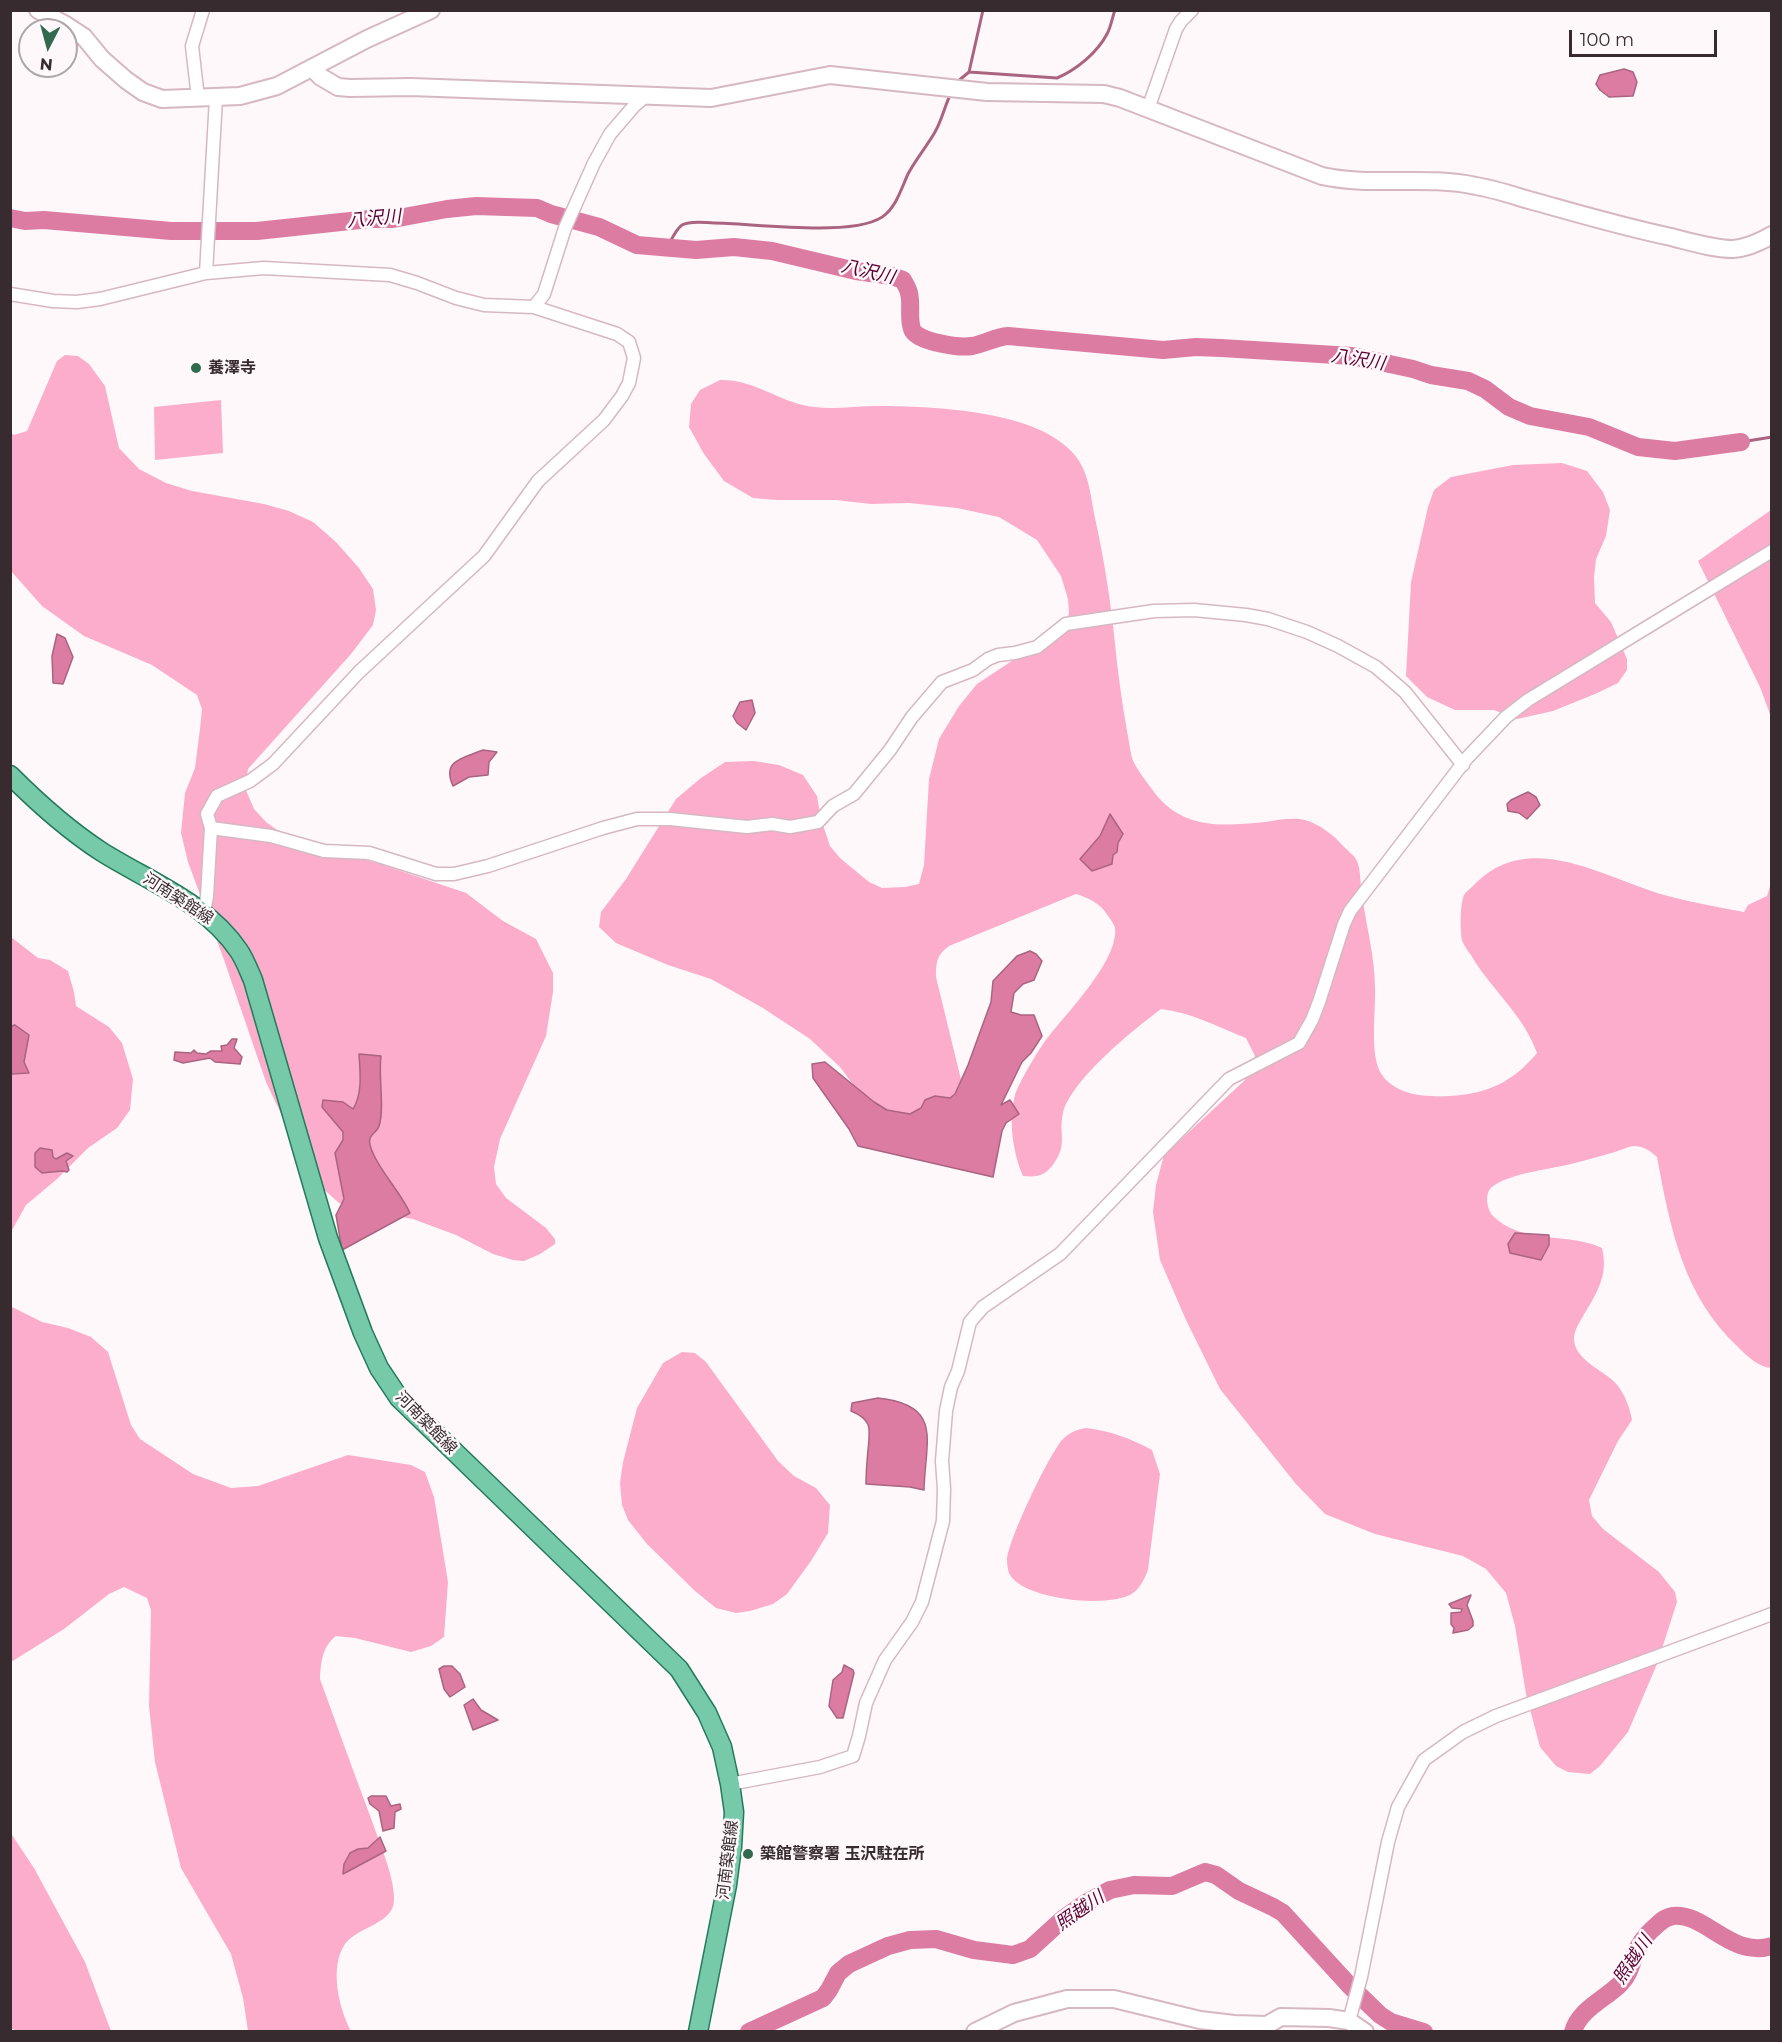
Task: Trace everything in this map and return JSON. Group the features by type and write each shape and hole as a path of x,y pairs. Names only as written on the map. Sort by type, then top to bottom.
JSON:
{"main road":[{"name":"河南築館線","path":"10,775 43,808 78,836 204,912 224,931 241,953 253,980 328,1238 363,1333 379,1368 399,1398 679,1669 696,1693 722,1747 734,1812 727,1885 698,2031"}],"street":[{"path":"38,10 84,38 118,73 142,92 162,99 240,96 263,90 296,77 367,39 431,10"},
{"path":"198,98 192,46 203,10"},
{"path":"1148,109 1176,29 1192,10"},
{"path":"312,68 321,77 344,88 411,87 711,98 810,77 830,75 987,92 1104,94 1322,176 1339,180 1429,181 1476,185 1624,226 1734,249 1759,243 1772,235"},
{"path":"534,307 544,294 565,228 594,163 610,134 634,106 646,96"},
{"path":"206,273 216,98"},
{"path":"10,294 52,301 77,302 100,299 206,273 264,268 390,275 456,298 484,305 534,307 617,334 629,342 634,358 629,383 622,396 604,420 538,481 484,556 358,672 273,764 250,781 217,796 207,814 211,828 204,912"},
{"path":"730,1784 820,1767 853,1756 866,1703 885,1660 912,1622 922,1602 943,1521 945,1489 942,1461 946,1411 970,1322 983,1307 1060,1254 1229,1079 1299,1042 1312,1020 1350,911 1486,736 1528,700 1772,551"},
{"path":"211,828 271,836 324,851 369,853 436,874 454,874 488,866 637,819 670,819 747,827 772,824 790,827 818,822 833,806 854,794 890,750 912,717 942,682 973,670 998,655 1037,647 1066,624 1154,611 1194,610 1268,619 1307,632 1338,646 1376,667 1405,692 1462,765"},
{"path":"1349,2021 1361,1977 1388,1842 1398,1807 1424,1760 1462,1732 1496,1716 1772,1614"},
{"path":"975,2031 1014,2013 1067,1999 1114,1999 1200,2020 1234,2024 1267,2025 1281,2018 1305,2016 1329,2018 1349,2021 1365,2031"}],"shaded area":[{"path":"1624,69 1633,72 1637,82 1633,96 1609,97 1600,90 1596,84 1600,75"},
{"path":"65,355 78,356 89,364 105,386 119,448 139,469 166,483 192,491 264,504 289,511 313,522 336,542 359,568 373,589 376,610 373,625 351,654 248,769 245,788 254,809 280,832 466,893 503,921 536,939 553,973 553,992 546,1036 500,1139 494,1167 496,1184 506,1198 546,1228 555,1239 555,1244 540,1254 524,1261 513,1260 493,1254 456,1235 413,1219 366,1211 339,1203 320,1186 307,1169 266,1082 188,862 181,833 185,793 195,768 200,729 202,709 197,695 152,665 84,636 42,606 11,571 10,433 14,435 27,431 57,361"},
{"path":"720,380 742,382 792,402 812,407 924,407 1006,418 1031,426 1053,437 1070,450 1085,473 1090,490 1107,581 1117,666 1134,762 1165,804 1190,819 1218,824 1305,820 1331,834 1355,857 1359,869 1374,965 1374,1045 1378,1067 1388,1082 1404,1091 1431,1096 1476,1093 1509,1079 1537,1053 1524,1027 1482,972 1462,940 1461,918 1464,895 1495,868 1518,860 1542,858 1566,862 1664,895 1744,912 1748,905 1767,896 1771,883 1771,1368 1757,1363 1745,1354 1719,1327 1704,1306 1682,1259 1674,1234 1657,1157 1649,1150 1633,1146 1575,1163 1520,1175 1500,1182 1488,1193 1487,1202 1493,1216 1517,1231 1531,1235 1575,1240 1602,1248 1604,1267 1600,1284 1576,1328 1574,1339 1576,1347 1585,1360 1618,1386 1627,1402 1632,1420 1618,1441 1589,1500 1592,1516 1603,1529 1659,1572 1675,1592 1677,1602 1657,1664 1628,1732 1600,1766 1590,1774 1568,1772 1556,1766 1540,1747 1526,1694 1515,1626 1506,1593 1486,1569 1463,1556 1375,1534 1325,1514 1296,1484 1220,1389 1186,1320 1160,1260 1153,1212 1156,1185 1164,1155 1245,1080 1255,1056 1246,1038 1193,1017 1161,1009 1104,1056 1068,1100 1063,1113 1062,1145 1052,1166 1039,1176 1023,1176 1013,1136 1012,1115 1015,1095 1041,1047 1091,985 1109,955 1114,941 1115,928 1098,905 1076,894 949,946 942,953 937,963 936,977 965,1096 920,1134 860,1094 840,1067 810,1039 763,1008 711,979 668,965 616,943 599,927 601,912 626,879 676,799 725,762 754,761 779,765 803,775 817,796 821,819 830,846 840,858 869,882 882,888 919,884 924,865 929,779 939,739 959,706 977,684 1065,626 1069,613 1068,599 1061,576 1037,540 999,517 957,508 909,503 871,504 836,500 753,498 724,481 704,454 689,427 691,404 700,390"},
{"path":"221,400 223,453 155,460 154,407"},
{"path":"1562,463 1587,471 1603,492 1610,510 1606,536 1596,559 1595,603 1611,622 1627,659 1627,670 1618,683 1595,694 1553,711 1517,719 1494,710 1455,710 1427,697 1406,676 1411,582 1434,490 1451,477 1513,465"},
{"path":"1771,510 1771,717 1760,687 1698,561"},
{"path":"57,634 65,638 73,657 63,684 53,683 52,656"},
{"path":"752,700 755,713 746,730 737,723 733,716 740,702"},
{"path":"483,750 497,752 489,762 488,775 469,777 453,786 450,777 452,765 462,758"},
{"path":"1528,792 1536,797 1540,805 1527,819 1519,813 1508,811 1507,804 1511,800"},
{"path":"1110,814 1123,834 1118,843 1117,852 1113,855 1112,864 1092,871 1080,859 1100,836"},
{"path":"11,937 38,958 50,960 68,971 76,1006 109,1027 122,1043 133,1079 130,1110 117,1128 88,1148 57,1179 26,1205 11,1232"},
{"path":"1030,951 1042,961 1034,980 1023,984 1014,993 1011,1012 1034,1015 1042,1036 1022,1062 1001,1105 1010,1100 1019,1114 1006,1123 1002,1131 993,1177 858,1146 849,1129 813,1078 812,1064 825,1062 887,1110 910,1114 921,1108 925,1100 935,1096 950,1098 955,1094 968,1065 991,1002 993,981 1017,956"},
{"path":"15,1025 29,1035 24,1062 29,1073 11,1074 11,1026"},
{"path":"232,1039 237,1039 234,1048 242,1057 240,1064 215,1062 210,1058 183,1063 174,1060 175,1052 191,1053 194,1050 197,1053 206,1054 211,1051 222,1051 221,1046 227,1045"},
{"path":"359,1054 381,1056 381,1119 369,1142 377,1162 410,1213 342,1250 336,1215 344,1199 335,1153 343,1140 343,1132 322,1107 323,1100 343,1102 353,1109 360,1089"},
{"path":"40,1148 52,1150 53,1157 56,1159 67,1153 73,1156 66,1161 69,1170 42,1173 35,1167 35,1153"},
{"path":"1515,1233 1549,1235 1549,1245 1541,1260 1510,1253 1508,1244"},
{"path":"10,1306 42,1322 68,1328 91,1337 108,1352 131,1425 140,1439 193,1474 231,1488 258,1486 348,1455 411,1465 425,1472 434,1497 448,1582 444,1637 431,1646 411,1652 355,1638 336,1636 325,1650 321,1667 320,1679 382,1849 394,1891 392,1908 388,1915 351,1938 340,1953 338,1988 343,2011 351,2031 248,2031 243,1998 231,1954 181,1868 155,1762 149,1706 151,1610 147,1598 124,1587 109,1594 64,1629 11,1662"},
{"path":"682,1352 695,1353 706,1362 778,1461 794,1476 816,1488 830,1505 828,1533 787,1594 773,1604 736,1613 716,1608 695,1591 647,1544 628,1520 622,1505 620,1483 623,1462 637,1408 663,1363"},
{"path":"878,1398 899,1402 913,1408 922,1417 927,1441 924,1490 866,1484 868,1426 863,1418 851,1411 852,1403"},
{"path":"1086,1428 1120,1436 1152,1450 1160,1474 1148,1570 1138,1588 1122,1598 1087,1601 1048,1595 1030,1590 1017,1582 1008,1570 1007,1560 1014,1535 1048,1462 1065,1437"},
{"path":"1471,1595 1467,1605 1473,1626 1468,1630 1453,1633 1451,1613 1461,1612 1462,1609 1452,1608 1449,1604"},
{"path":"844,1665 854,1673 843,1718 837,1718 829,1706 833,1680 842,1672"},
{"path":"452,1666 460,1674 465,1687 450,1697 444,1689 439,1669"},
{"path":"473,1699 481,1710 498,1720 473,1730 464,1705"},
{"path":"386,1796 391,1806 400,1804 401,1809 395,1812 394,1828 383,1831 379,1811 370,1804 368,1798"},
{"path":"10,1832 34,1868 85,1962 111,2031 18,2032 11,2028"},
{"path":"380,1837 386,1851 343,1874 344,1864 350,1853 368,1848"}],"waterway":[{"path":"957,82 969,72 983,10"},
{"path":"969,72 1057,78 1079,66 1098,48 1108,31 1115,10"},
{"path":"667,248 680,227 690,223 830,228 873,222 886,214 893,205 911,168 932,137 951,93"},
{"name":"八沢川","path":"10,218 171,231 257,231 369,219 393,219 476,206 537,208 599,227 637,245 696,250 734,247 772,251 856,271 892,276 903,280 908,289 910,320 915,334 939,343 972,346 1008,336 1163,350 1196,347 1352,356 1431,375 1468,381 1485,389 1509,407 1530,416 1589,427 1638,447 1675,451 1741,442"},
{"path":"1741,442 1772,437"},
{"name":"照越川","path":"749,2032 823,1998 838,1973 849,1964 888,1946 910,1940 936,1939 974,1950 1013,1955 1030,1949 1064,1918 1110,1890 1134,1885 1172,1886 1205,1872 1216,1875 1239,1891 1283,1913 1380,2015 1391,2022 1424,2032"},
{"name":"照越川","path":"1573,2032 1581,2017 1624,1979 1643,1940 1664,1919 1673,1916 1685,1917 1744,1946 1757,1948 1772,1946"}],"place":[{"name":"養澤寺","path":"196,368"},
{"name":"築館警察署 玉沢駐在所","path":"748,1854"}]}
